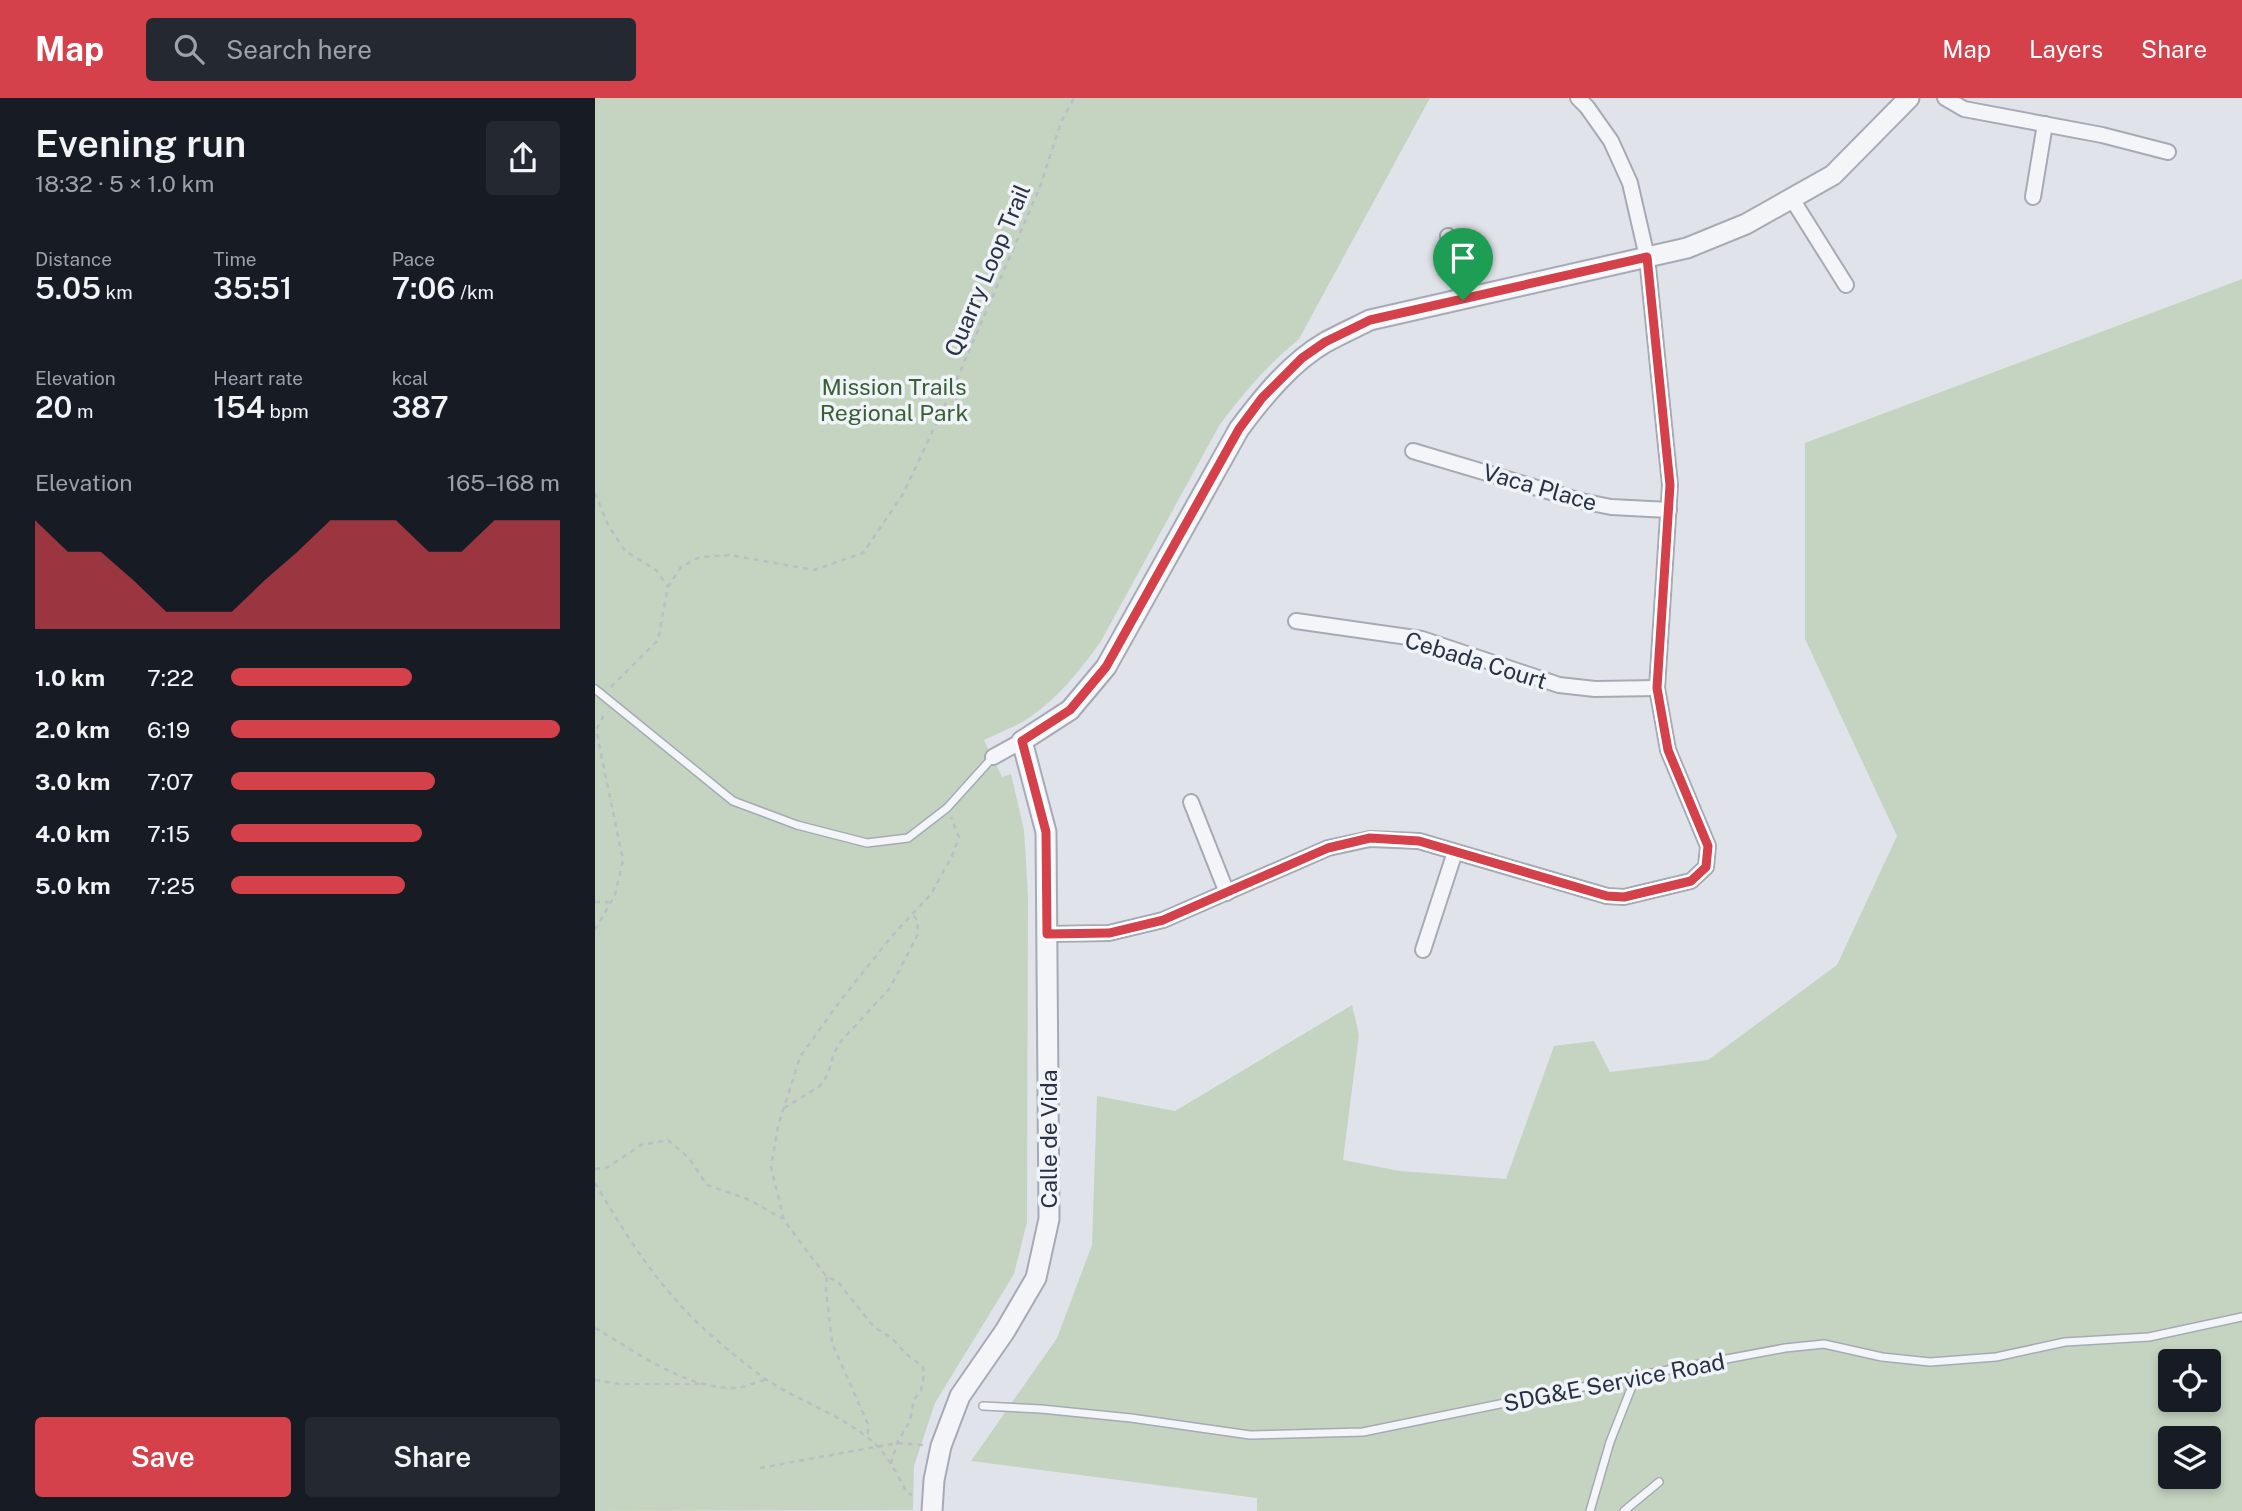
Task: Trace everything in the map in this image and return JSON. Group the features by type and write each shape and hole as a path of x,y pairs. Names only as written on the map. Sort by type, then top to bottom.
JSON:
{"street":[{"path":"1047,934 1109,933 1163,920 1328,848 1370,838 1419,841 1607,896 1624,897 1691,881 1706,867 1708,846 1668,750 1657,688 1670,485 1647,257 1630,183 1611,141 1578,98"},
{"path":"993,757 1070,710 1106,667 1239,429 1262,398 1302,358 1370,320 1687,248 1746,224 1833,175 1909,98"},
{"path":"1945,98 1964,109 2102,135 2168,152"},
{"path":"2033,197 2045,124"},
{"path":"1792,199 1846,285"},
{"path":"1448,236 1463,300"},
{"name":"Vaca Place","path":"1413,451 1581,501 1611,507 1669,510"},
{"name":"Cebada Court","path":"1296,621 1422,639 1559,685 1595,689 1657,688"},
{"name":"Calle de Vida","path":"932,1511 934,1480 941,1446 960,1396 1005,1331 1036,1278 1049,1219 1046,832 1022,741"},
{"path":"1191,802 1227,892"},
{"path":"1423,950 1455,852"}],"lane":[{"path":"595,689 733,801 797,825 867,843 908,838 947,808 993,757"},
{"name":"SDG&E Service Road","path":"983,1406 1067,1411 1250,1435 1363,1432 1786,1348 1824,1344 1882,1357 1930,1362 1996,1357 2065,1342 2149,1337 2242,1317"},
{"path":"1590,1511 1610,1442 1636,1376"},
{"path":"1624,1511 1660,1482"}],"path":[{"name":"Quarry Loop Trail","path":"668,587 681,567 700,557 730,555 814,570 863,554 903,494 953,388 1040,187 1062,122 1074,98"},
{"path":"595,493 608,525 625,551 656,569 668,587 658,640 604,695"},
{"path":"595,930 614,895 623,860 595,729 604,715 618,708"},
{"path":"784,1220 771,1167 783,1108 800,1058 840,1001 931,894 952,856 958,837 947,808"},
{"path":"595,902 610,902"},
{"path":"783,1108 820,1086 828,1074 834,1053 841,1041 890,988 918,934 917,920 912,914"},
{"path":"595,1169 608,1167 641,1144 668,1140 689,1158 707,1185 750,1200 784,1220 827,1277 837,1281 874,1327 892,1338 923,1367 921,1390 914,1401 909,1421 891,1464"},
{"path":"595,1183 624,1231 684,1310 758,1374 879,1448 907,1493 912,1495"},
{"path":"827,1277 832,1343 868,1424 867,1439"},
{"path":"595,1328 667,1370 704,1384"},
{"path":"595,1380 619,1384 704,1384 736,1388 768,1379"},
{"path":"761,1468 898,1443 941,1446"}],"green space":[{"name":"Mission Trails Regional Park","path":"595,98 1430,98 1299,339 1256,380 1219,426 1101,641 1076,674 1047,704 1024,721 984,740 1002,777 1011,774 1024,830 1028,896 1027,1222 1014,1274 935,1403 914,1466 913,1510 595,1511"},
{"path":"2242,279 2242,1511 1257,1511 1257,1498 971,1461 1057,1338 1092,1245 1097,1096 1175,1111 1352,1005 1359,1035 1343,1160 1400,1171 1506,1179 1554,1046 1594,1041 1610,1072 1708,1060 1837,965 1897,836 1805,639 1805,443"}],"route":[{"path":"1647,257 1670,485 1657,688 1668,750 1708,846 1706,867 1691,881 1624,897 1607,896 1419,841 1370,838 1328,848 1163,920 1109,933 1047,934 1046,832 1022,741 1070,710 1106,667 1239,429 1262,398 1302,358 1325,342 1370,320 1463,300 1647,257"}]}
